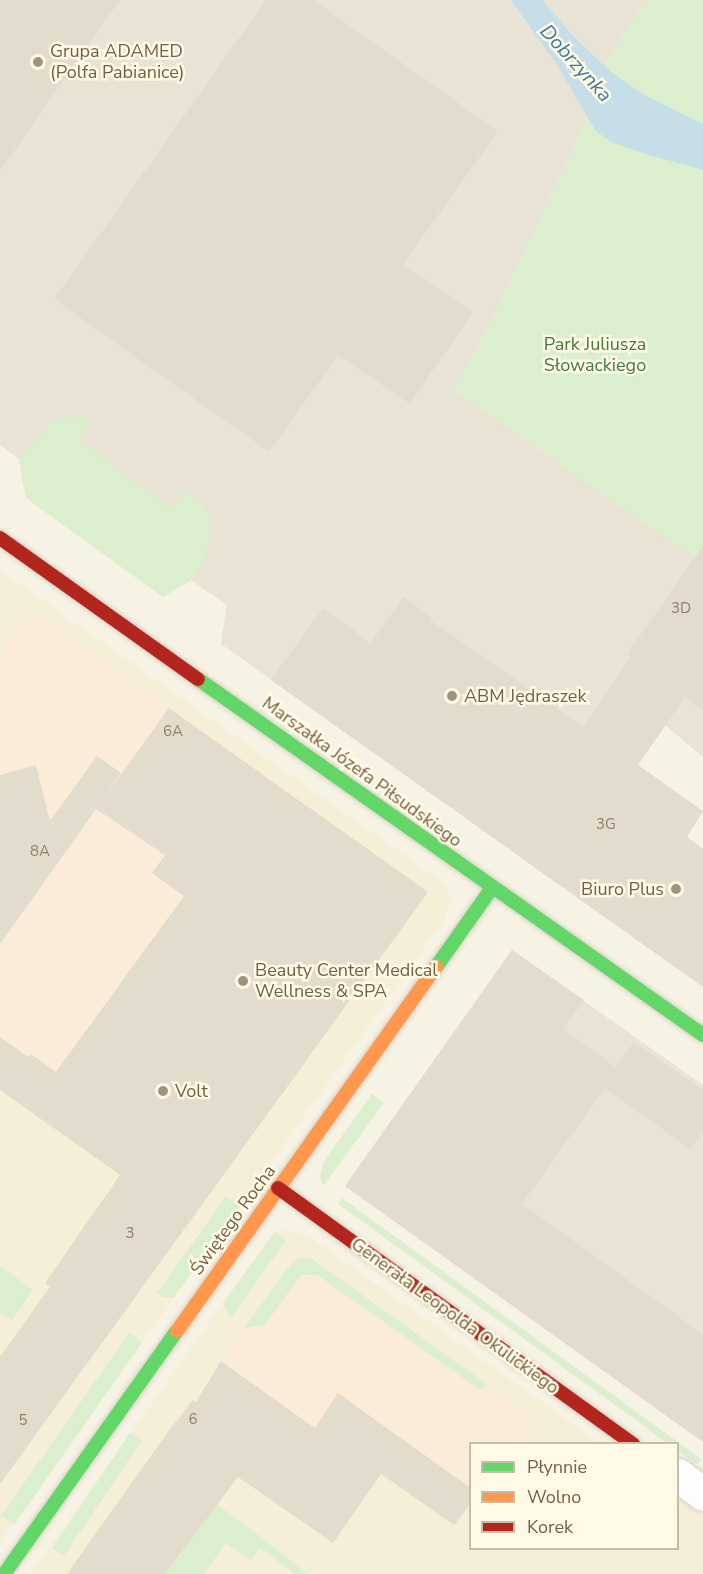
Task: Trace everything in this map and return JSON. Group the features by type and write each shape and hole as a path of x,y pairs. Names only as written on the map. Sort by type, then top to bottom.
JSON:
{"street":[{"name":"Marszałka Józefa Piłsudskiego","path":"0,537 492,888 703,1035"},
{"name":"Świętego Rocha","path":"4,1574 492,888"},
{"name":"Generała Leopolda Okulickiego","path":"278,1188 632,1442"},
{"path":"679,1477 703,1494"}],"shaded area":[{"path":"0,0 646,0 608,58 576,144 487,329 454,390 703,564 703,757 665,725 611,688 504,844 221,644 227,605 191,580 163,597 26,498 19,459 0,445"},
{"path":"0,570 444,883 448,888 451,902 446,917 0,1542"},
{"path":"32,611 237,754 428,892 215,1187 0,1035 0,653"},
{"path":"512,950 703,1085 703,1442 345,1186"},
{"path":"287,1229 311,1238 599,1442 469,1442 469,1550 679,1550 679,1500 703,1517 703,1574 30,1574 271,1236"},
{"path":"300,1258 312,1259 537,1422 521,1442 469,1442 469,1504 454,1525 221,1361 290,1265"}],"green space":[{"name":"Park Juliusza Słowackiego","path":"646,0 703,0 703,564 454,390 487,329 576,144 608,58"},
{"path":"73,416 92,419 79,440 172,509 186,491 198,499 210,515 210,537 204,560 191,580 163,597 26,498 19,459 52,420"},
{"path":"372,1094 384,1103 323,1186 320,1176 324,1161"},
{"path":"226,1196 240,1206 173,1298 163,1297 157,1293"},
{"path":"342,1198 678,1442 666,1442 338,1204"},
{"path":"275,1232 286,1240 230,1319 223,1303"},
{"path":"300,1258 312,1259 488,1385 480,1390 317,1275 301,1275 265,1325 244,1328 290,1265"},
{"path":"0,1266 33,1290 12,1320 0,1313"},
{"path":"129,1333 142,1342 14,1525 1,1516"},
{"path":"130,1433 142,1441 64,1556 52,1548"},
{"path":"679,1443 701,1459 697,1465 679,1451"},
{"path":"216,1504 308,1574 296,1574 260,1548 251,1560 226,1543 204,1574 165,1574"}],"water":[{"name":"Dobrzynka","path":"511,0 543,0 571,34 611,72 644,95 703,124 703,170 611,142 596,131 557,65"}],"building":[{"name":"Grupa ADAMED (Polfa Pabianice)","path":"0,0 120,0 0,171"},
{"path":"266,0 313,0 498,131 403,264 473,312 410,404 338,355 269,452 54,299"},
{"path":"703,546 703,710 685,697 638,765 703,811 687,837 703,849 703,987 271,680 323,608 371,643 403,597 432,617 430,620 584,727 631,657 627,654"},
{"path":"169,708 428,892 0,1484 0,1357 50,1287 45,1283 120,1175 0,1090 0,1037 28,1057 31,1054 56,1072 184,896 152,873 165,855 96,809 0,944 0,775 36,765 50,821 97,756 121,773 99,805"},
{"path":"512,950 584,1000 563,1030 616,1067 634,1042 703,1090 703,1131 690,1149 605,1088 522,1204 703,1334 703,1442 345,1186"},
{"path":"221,1361 315,1428 338,1393 469,1487 469,1506 454,1525 381,1474 333,1543 238,1477 165,1574 67,1574 170,1429 193,1400 196,1402"}],"traffic: fast":[{"path":"198,679 703,1035"},
{"path":"436,967 492,888"},
{"path":"4,1574 177,1331"}],"traffic: slow":[{"path":"177,1331 436,967"}],"traffic: jam":[{"path":"0,538 198,679"},
{"path":"278,1188 630,1442"}],"place":[{"name":"Grupa ADAMED (Polfa Pabianice)","path":"38,62"},
{"name":"ABM Jędraszek","path":"452,696"},
{"name":"Biuro Plus","path":"676,889"},
{"name":"Beauty Center Medical Wellness & SPA","path":"243,981"},
{"name":"Volt","path":"163,1091"}]}
